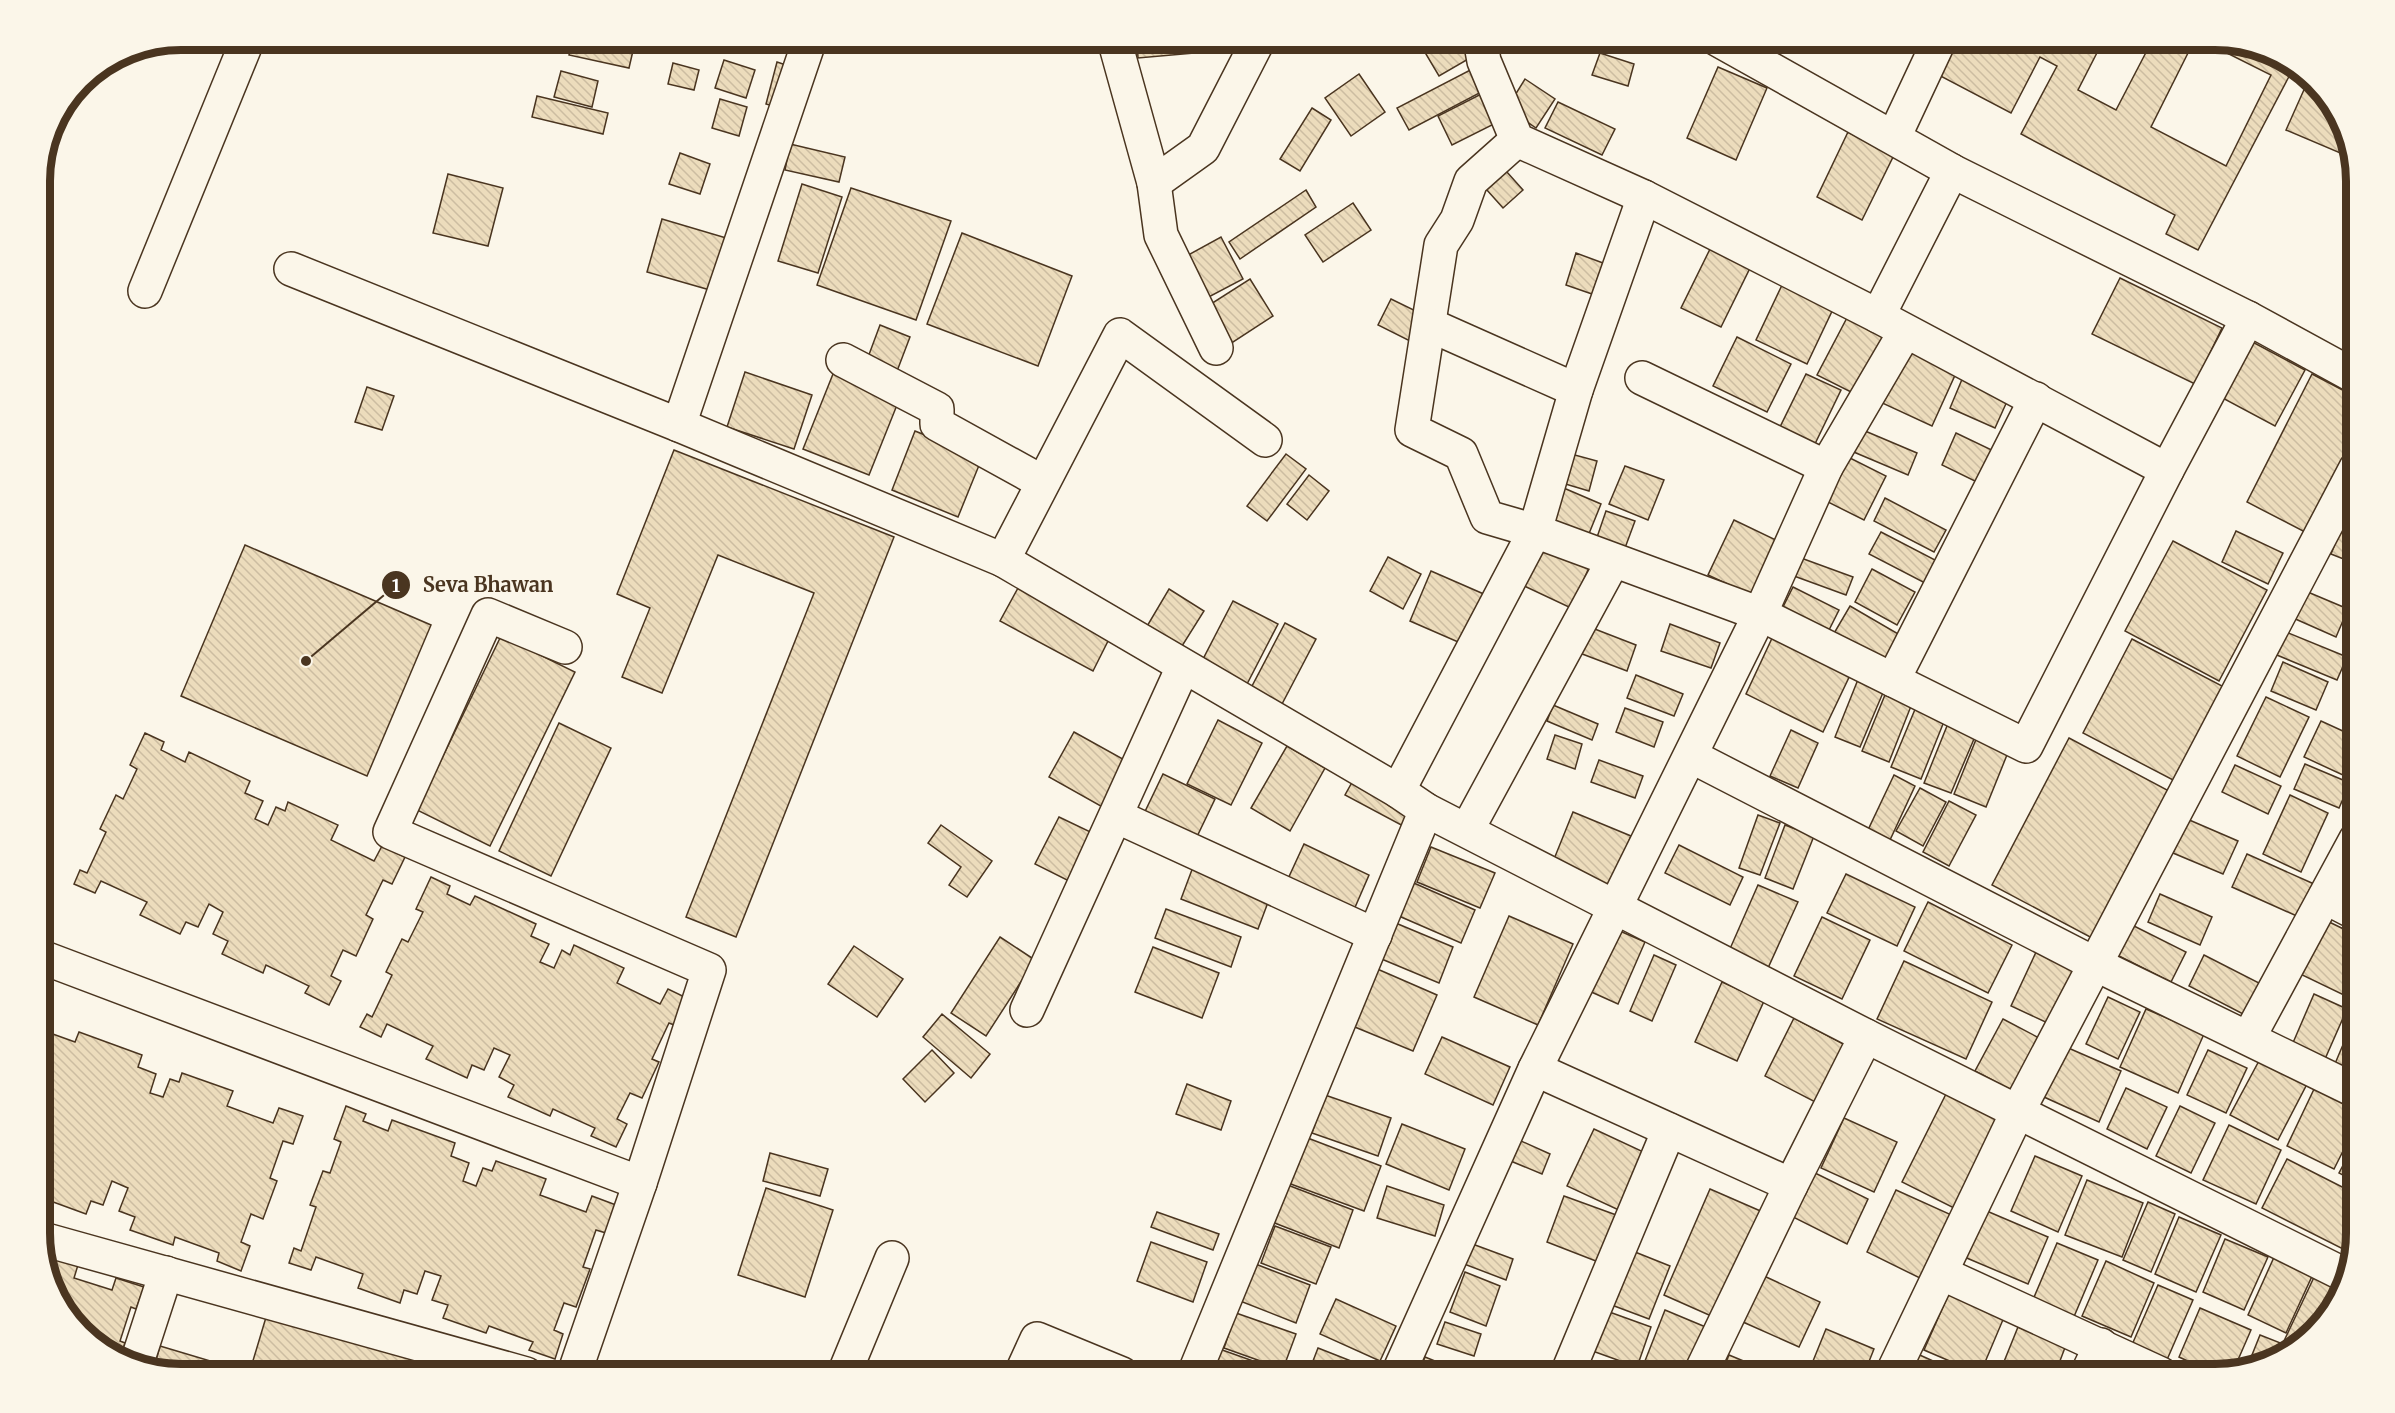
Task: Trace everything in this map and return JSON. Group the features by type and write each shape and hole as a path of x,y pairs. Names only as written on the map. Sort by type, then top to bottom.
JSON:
{"street":[{"path":"145,291 244,50"},
{"path":"679,425 806,50"},
{"path":"1117,50 1154,183 1161,235 1216,348"},
{"path":"1154,183 1203,148 1253,50"},
{"path":"1482,50 1484,61 1517,140 1644,197 2036,399 2167,470"},
{"path":"1744,50 1952,171 2248,318 2345,371"},
{"path":"1894,137 1935,50"},
{"path":"1517,140 1471,181 1457,220 1442,245 1412,430 1461,454 1486,516 1535,531 1760,614 2026,746 2167,470 2248,318"},
{"path":"1402,1364 1534,1069 1760,614 1892,324 1952,171"},
{"path":"1398,790 1535,531 1576,390 1644,197"},
{"path":"291,269 679,425 1003,560 1398,790 1426,810 1866,1036 2339,1272"},
{"path":"1430,325 1576,390"},
{"path":"1003,560 1120,335 1265,440"},
{"path":"843,360 937,409 938,424 1042,482"},
{"path":"1642,378 1826,467"},
{"path":"1893,680 2036,399"},
{"path":"1897,1364 2018,1111 2345,488"},
{"path":"1467,830 1613,561"},
{"path":"565,647 488,615 390,832 708,970 640,1183 577,1364"},
{"path":"1027,1010 1184,667"},
{"path":"1691,756 2095,964 2346,1086"},
{"path":"1198,1364 1426,810"},
{"path":"1116,816 1375,934"},
{"path":"2249,1037 2346,858"},
{"path":"2325,897 2346,908"},
{"path":"50,960 640,1183"},
{"path":"1705,1364 1866,1036"},
{"path":"1534,1069 1791,1185"},
{"path":"1571,1364 1669,1130"},
{"path":"50,1241 490,1364"},
{"path":"848,1364 892,1258"},
{"path":"139,1356 166,1273"},
{"path":"1941,1273 2140,1364"},
{"path":"1026,1364 1037,1339 1098,1364"},
{"path":"2092,1364 2101,1345"}],"building":[{"path":"570,50 633,50 629,68 569,55"},
{"path":"1138,50 1228,50 1138,58"},
{"path":"1424,50 1475,50 1477,54 1439,76"},
{"path":"1939,50 2098,50 2078,90 2116,110 2147,50 2190,50 2151,127 2226,166 2271,75 2222,50 2248,54 2280,67 2290,74 2198,250 2166,234 2175,215 2021,134 2057,66 2040,57 2011,113 1929,70"},
{"path":"1600,53 1634,64 1628,86 1592,75"},
{"path":"724,60 755,70 746,98 715,88"},
{"path":"777,62 795,68 784,109 766,104"},
{"path":"673,63 699,70 694,90 668,84"},
{"path":"1478,66 1489,88 1409,130 1397,108"},
{"path":"1718,67 1767,88 1736,160 1687,138"},
{"path":"561,71 598,81 592,107 554,97"},
{"path":"1359,74 1385,112 1351,136 1325,98"},
{"path":"1525,79 1555,99 1536,128 1507,108"},
{"path":"2305,87 2332,123 2343,154 2286,130"},
{"path":"1491,89 1506,118 1452,145 1438,116"},
{"path":"537,96 608,113 603,134 532,117"},
{"path":"720,99 747,107 739,136 712,128"},
{"path":"1558,102 1615,129 1602,155 1545,128"},
{"path":"1312,108 1331,120 1300,171 1280,159"},
{"path":"1848,132 1894,155 1862,220 1817,197"},
{"path":"790,144 845,157 839,182 785,170"},
{"path":"680,153 710,164 700,194 669,184"},
{"path":"1498,162 1523,190 1503,208 1478,180"},
{"path":"448,174 503,188 488,246 433,233"},
{"path":"802,184 842,197 818,273 778,261"},
{"path":"851,188 951,221 916,320 817,285"},
{"path":"1306,190 1316,207 1240,259 1229,242"},
{"path":"1353,203 1371,230 1323,262 1305,235"},
{"path":"662,219 733,240 717,292 647,272"},
{"path":"962,233 1072,276 1038,366 927,324"},
{"path":"1221,237 1243,279 1203,300 1181,259"},
{"path":"1712,245 1752,264 1721,327 1681,308"},
{"path":"1576,253 1603,263 1592,294 1566,285"},
{"path":"2120,278 2222,328 2195,384 2092,334"},
{"path":"1250,279 1273,316 1227,346 1203,309"},
{"path":"1783,283 1834,307 1807,364 1756,340"},
{"path":"1391,299 1422,314 1410,341 1378,325"},
{"path":"1849,314 1886,333 1855,394 1817,375"},
{"path":"880,325 910,337 894,379 864,368"},
{"path":"1737,337 1791,364 1767,412 1713,386"},
{"path":"2245,338 2305,370 2275,426 2215,394"},
{"path":"1904,349 1956,373 1932,426 1880,402"},
{"path":"835,369 901,395 869,475 803,449"},
{"path":"745,372 812,395 794,449 727,427"},
{"path":"1806,374 1841,390 1812,450 1777,433"},
{"path":"2312,374 2345,391 2345,453 2305,532 2247,502"},
{"path":"1963,377 2009,397 1995,428 1950,408"},
{"path":"367,387 394,396 382,430 355,422"},
{"path":"1858,428 1917,453 1908,475 1849,450"},
{"path":"915,431 982,458 958,517 892,490"},
{"path":"1956,433 1998,453 1983,485 1942,465"},
{"path":"674,450 894,537 736,937 686,917 814,593 718,555 662,693 622,677 650,608 617,594"},
{"path":"1560,451 1597,461 1589,491 1552,480"},
{"path":"1286,454 1306,469 1267,521 1247,506"},
{"path":"1842,454 1886,476 1864,520 1820,498"},
{"path":"1625,466 1664,480 1648,520 1609,504"},
{"path":"1309,475 1329,491 1307,520 1287,504"},
{"path":"1559,486 1601,504 1586,541 1544,523"},
{"path":"1885,498 1946,530 1934,552 1874,521"},
{"path":"1606,511 1635,521 1622,556 1594,546"},
{"path":"1734,520 1778,541 1753,596 1708,575"},
{"path":"2236,531 2283,553 2268,584 2222,562"},
{"path":"2340,531 2345,533 2345,560 2331,554"},
{"path":"1881,532 1937,561 1925,583 1869,554"},
{"path":"1540,538 1592,561 1571,608 1520,584"},
{"path":"2173,541 2267,590 2219,681 2125,631"},
{"path":"245,545 431,625 367,776 181,696"},
{"path":"1388,557 1421,574 1403,609 1370,591"},
{"path":"1801,558 1853,577 1846,595 1794,576"},
{"path":"1872,569 1915,592 1897,625 1855,602"},
{"path":"1431,571 1486,595 1465,645 1410,621"},
{"path":"1793,587 1839,610 1829,630 1783,607"},
{"path":"1018,588 1110,637 1093,671 1000,621"},
{"path":"1169,589 1204,611 1177,654 1143,633"},
{"path":"2303,590 2345,608 2345,615 2336,637 2291,617"},
{"path":"1233,601 1278,624 1246,686 1201,663"},
{"path":"1850,606 1900,635 1883,664 1833,635"},
{"path":"1285,623 1316,639 1282,704 1251,688"},
{"path":"1670,624 1720,643 1711,668 1661,651"},
{"path":"1587,626 1636,645 1627,671 1577,652"},
{"path":"2281,630 2345,656 2345,661 2337,680 2272,653"},
{"path":"1774,634 1852,671 1823,732 1746,694"},
{"path":"501,636 575,672 490,846 417,810"},
{"path":"2132,639 2224,687 2175,781 2083,733"},
{"path":"2283,662 2328,682 2316,710 2271,691"},
{"path":"1636,675 1683,694 1674,716 1627,698"},
{"path":"1859,677 1885,688 1860,747 1835,737"},
{"path":"1887,690 1913,701 1889,762 1862,751"},
{"path":"2266,697 2309,717 2280,777 2237,756"},
{"path":"1553,705 1598,724 1592,740 1547,721"},
{"path":"1916,707 1945,719 1921,779 1891,767"},
{"path":"1625,708 1663,722 1654,747 1616,732"},
{"path":"1218,720 1262,743 1231,805 1187,784"},
{"path":"1949,721 1977,732 1951,793 1924,783"},
{"path":"2321,721 2346,732 2346,776 2304,757"},
{"path":"559,723 611,748 551,876 499,851"},
{"path":"1791,730 1818,743 1798,788 1770,776"},
{"path":"1074,732 1130,763 1106,809 1049,777"},
{"path":"1979,732 2011,745 1986,807 1954,794"},
{"path":"145,733 164,742 161,750 185,762 189,752 250,781 245,793 263,801 255,819 268,825 276,807 285,811 288,802 338,825 331,840 374,861 382,846 405,857 392,884 383,880 366,915 373,919 356,956 343,950 331,976 341,981 329,1005 305,993 309,986 266,965 263,973 222,954 228,941 213,934 223,912 209,904 198,927 186,922 180,934 140,915 147,902 101,881 95,893 74,884 80,870 87,873 106,832 100,829 116,795 123,799 137,769 130,765"},
{"path":"1555,735 1582,744 1575,769 1547,759"},
{"path":"2069,738 2169,791 2092,938 1992,885"},
{"path":"1287,746 1325,768 1290,831 1251,808"},
{"path":"1599,760 1643,776 1635,798 1591,782"},
{"path":"2305,764 2346,781 2346,793 2339,808 2294,789"},
{"path":"2235,765 2281,786 2268,814 2222,792"},
{"path":"1163,774 1215,799 1192,847 1140,822"},
{"path":"1894,775 1915,786 1890,840 1868,830"},
{"path":"1355,777 1415,809 1405,827 1345,795"},
{"path":"1920,788 1946,802 1923,846 1896,831"},
{"path":"2290,795 2328,813 2301,872 2263,854"},
{"path":"1949,801 1976,815 1949,866 1923,852"},
{"path":"1573,812 1631,836 1607,893 1550,869"},
{"path":"1758,815 1780,823 1760,875 1739,868"},
{"path":"1059,817 1101,837 1077,885 1035,864"},
{"path":"2187,819 2238,841 2223,874 2173,853"},
{"path":"941,825 992,861 967,897 949,885 961,867 928,843"},
{"path":"1785,825 1814,836 1793,889 1765,878"},
{"path":"1304,844 1369,875 1353,912 1287,881"},
{"path":"1679,845 1743,877 1730,905 1665,873"},
{"path":"1431,847 1495,873 1480,908 1417,882"},
{"path":"2247,854 2314,884 2299,917 2232,887"},
{"path":"1193,867 1270,897 1258,929 1181,899"},
{"path":"1846,874 1915,907 1897,946 1827,913"},
{"path":"431,877 450,886 447,894 470,905 475,896 536,924 531,936 549,944 540,962 554,968 562,950 570,955 574,945 624,968 617,983 660,1004 668,989 691,1000 679,1027 669,1023 652,1059 659,1062 642,1098 630,1093 617,1119 627,1124 616,1147 591,1136 595,1128 553,1109 550,1116 508,1097 514,1085 499,1077 510,1055 494,1048 484,1070 472,1065 467,1078 426,1059 433,1046 387,1024 381,1037 360,1027 367,1014 372,1017 392,975 386,972 402,939 408,942 423,912 416,909"},
{"path":"1407,880 1475,910 1461,943 1392,913"},
{"path":"1758,885 1798,902 1768,968 1729,951"},
{"path":"2160,894 2212,917 2200,945 2148,922"},
{"path":"1928,902 2012,945 1988,993 1904,951"},
{"path":"1166,909 1241,937 1231,967 1155,938"},
{"path":"1509,916 1573,944 1538,1025 1474,997"},
{"path":"1822,917 1870,940 1842,999 1794,976"},
{"path":"1386,919 1453,947 1439,983 1372,955"},
{"path":"2323,919 2346,930 2346,996 2296,972"},
{"path":"2132,925 2186,952 2171,982 2117,955"},
{"path":"1613,928 1645,942 1618,1004 1587,990"},
{"path":"1000,937 1035,960 986,1036 951,1013"},
{"path":"854,946 903,979 877,1017 828,984"},
{"path":"1153,947 1219,973 1202,1018 1135,992"},
{"path":"2037,950 2078,970 2052,1025 2011,1006"},
{"path":"1654,955 1676,965 1652,1021 1630,1011"},
{"path":"2204,955 2261,984 2245,1015 2189,986"},
{"path":"1904,961 1992,1002 1966,1059 1877,1019"},
{"path":"1375,968 1437,995 1413,1051 1350,1025"},
{"path":"1722,982 1764,1001 1737,1061 1695,1042"},
{"path":"2314,994 2346,1008 2325,1059 2292,1045"},
{"path":"2108,997 2140,1012 2118,1059 2086,1044"},
{"path":"2146,1009 2204,1034 2178,1093 2120,1067"},
{"path":"942,1014 990,1054 971,1078 923,1037"},
{"path":"1794,1018 1851,1048 1823,1106 1765,1076"},
{"path":"2003,1019 2043,1040 2015,1092 1975,1071"},
{"path":"79,1032 142,1055 138,1067 156,1074 150,1093 163,1097 170,1079 179,1082 182,1073 233,1091 227,1106 273,1123 279,1108 303,1116 293,1144 283,1141 270,1178 277,1181 263,1219 251,1214 241,1242 250,1246 241,1271 217,1261 219,1253 175,1237 173,1245 130,1230 135,1217 119,1211 128,1188 112,1181 103,1205 91,1201 86,1214 50,1201 50,1033 75,1042"},
{"path":"1442,1037 1510,1067 1493,1105 1425,1074"},
{"path":"2346,1038 2346,1071 2334,1066"},
{"path":"2066,1047 2121,1071 2099,1122 2044,1097"},
{"path":"932,1050 954,1073 925,1102 903,1079"},
{"path":"2208,1050 2247,1068 2226,1113 2187,1095"},
{"path":"2260,1059 2307,1084 2278,1140 2230,1115"},
{"path":"1187,1084 1231,1101 1221,1130 1176,1114"},
{"path":"2316,1085 2346,1099 2346,1145 2334,1169 2287,1146"},
{"path":"2126,1088 2167,1107 2147,1149 2107,1129"},
{"path":"1946,1094 2003,1122 1958,1210 1902,1182"},
{"path":"1325,1095 1391,1118 1378,1156 1312,1133"},
{"path":"346,1106 366,1114 363,1121 388,1131 392,1120 455,1143 451,1156 469,1163 463,1181 476,1186 483,1168 492,1171 496,1161 546,1179 540,1195 586,1212 592,1196 616,1205 606,1233 596,1230 583,1267 590,1269 576,1307 564,1303 554,1330 563,1334 555,1359 529,1350 533,1342 489,1326 486,1333 443,1318 448,1305 432,1300 441,1276 425,1271 417,1294 404,1290 400,1303 358,1288 363,1274 316,1257 311,1270 289,1263 294,1248 301,1251 316,1207 310,1205 323,1171 330,1173 341,1142 334,1139"},
{"path":"2180,1106 2215,1123 2191,1173 2156,1156"},
{"path":"1844,1118 1897,1142 1874,1192 1821,1168"},
{"path":"1402,1124 1465,1149 1449,1190 1386,1164"},
{"path":"2229,1125 2281,1150 2256,1204 2203,1180"},
{"path":"1594,1129 1650,1155 1623,1212 1567,1186"},
{"path":"1510,1136 1550,1154 1542,1174 1501,1157"},
{"path":"1305,1137 1381,1166 1364,1211 1288,1183"},
{"path":"770,1153 828,1169 820,1196 763,1181"},
{"path":"2035,1156 2082,1176 2058,1232 2011,1211"},
{"path":"2287,1159 2346,1189 2344,1249 2262,1208"},
{"path":"2346,1160 2346,1177 2339,1173"},
{"path":"1813,1172 1868,1199 1847,1244 1791,1216"},
{"path":"2087,1180 2143,1203 2122,1257 2065,1235"},
{"path":"1285,1184 1353,1210 1339,1248 1272,1222"},
{"path":"1387,1186 1444,1205 1435,1236 1377,1218"},
{"path":"766,1188 833,1210 805,1297 738,1275"},
{"path":"1710,1189 1765,1213 1718,1319 1664,1295"},
{"path":"1896,1190 1956,1217 1926,1281 1867,1252"},
{"path":"1564,1196 1619,1216 1601,1263 1547,1242"},
{"path":"2148,1202 2175,1214 2151,1272 2123,1260"},
{"path":"1982,1209 2048,1237 2028,1284 1962,1256"},
{"path":"1157,1212 1219,1234 1213,1250 1151,1227"},
{"path":"2179,1217 2221,1235 2196,1292 2155,1274"},
{"path":"1275,1226 1331,1247 1316,1284 1261,1263"},
{"path":"2225,1239 2268,1257 2244,1310 2203,1292"},
{"path":"1151,1242 1207,1262 1193,1302 1137,1281"},
{"path":"1467,1242 1513,1259 1506,1280 1459,1262"},
{"path":"2057,1243 2098,1260 2073,1319 2032,1302"},
{"path":"1630,1250 1670,1266 1649,1319 1609,1304"},
{"path":"2275,1255 2313,1274 2286,1333 2248,1315"},
{"path":"52,1257 78,1265 74,1278 112,1290 116,1278 144,1287 136,1309 131,1307 120,1341 125,1343 123,1349 115,1346 82,1319 63,1290"},
{"path":"1245,1260 1310,1285 1296,1323 1230,1297"},
{"path":"2106,1261 2154,1283 2131,1337 2082,1316"},
{"path":"1465,1272 1500,1286 1486,1326 1450,1312"},
{"path":"2316,1273 2335,1282 2328,1298 2307,1325 2284,1341"},
{"path":"1764,1276 1820,1302 1799,1347 1743,1322"},
{"path":"2158,1285 2193,1300 2166,1362 2131,1347"},
{"path":"1950,1291 2005,1315 1984,1364 1957,1364 1924,1350"},
{"path":"1336,1299 1396,1326 1380,1361 1320,1334"},
{"path":"2200,1308 2251,1330 2238,1361 2194,1364 2179,1357"},
{"path":"1601,1309 1651,1327 1638,1364 1629,1364 1587,1349"},
{"path":"1665,1310 1708,1328 1694,1364 1644,1364"},
{"path":"1236,1313 1296,1334 1285,1364 1269,1364 1224,1348"},
{"path":"267,1314 439,1364 252,1364"},
{"path":"1445,1322 1481,1334 1474,1356 1437,1344"},
{"path":"2018,1327 2066,1345 2059,1364 2003,1364"},
{"path":"1826,1329 1874,1349 1868,1364 1820,1364 1813,1361"},
{"path":"2260,1335 2283,1344 2264,1353 2251,1358"},
{"path":"160,1346 217,1363 181,1364 156,1361"},
{"path":"1211,1346 1262,1364 1205,1364"},
{"path":"1318,1348 1359,1364 1312,1364"},
{"path":"1913,1352 1940,1364 1908,1364"},
{"path":"1729,1355 1751,1364 1725,1364"},
{"path":"1425,1357 1442,1364 1422,1364"}],"place":[{"name":"Seva Bhawan","path":"306,661"}]}
